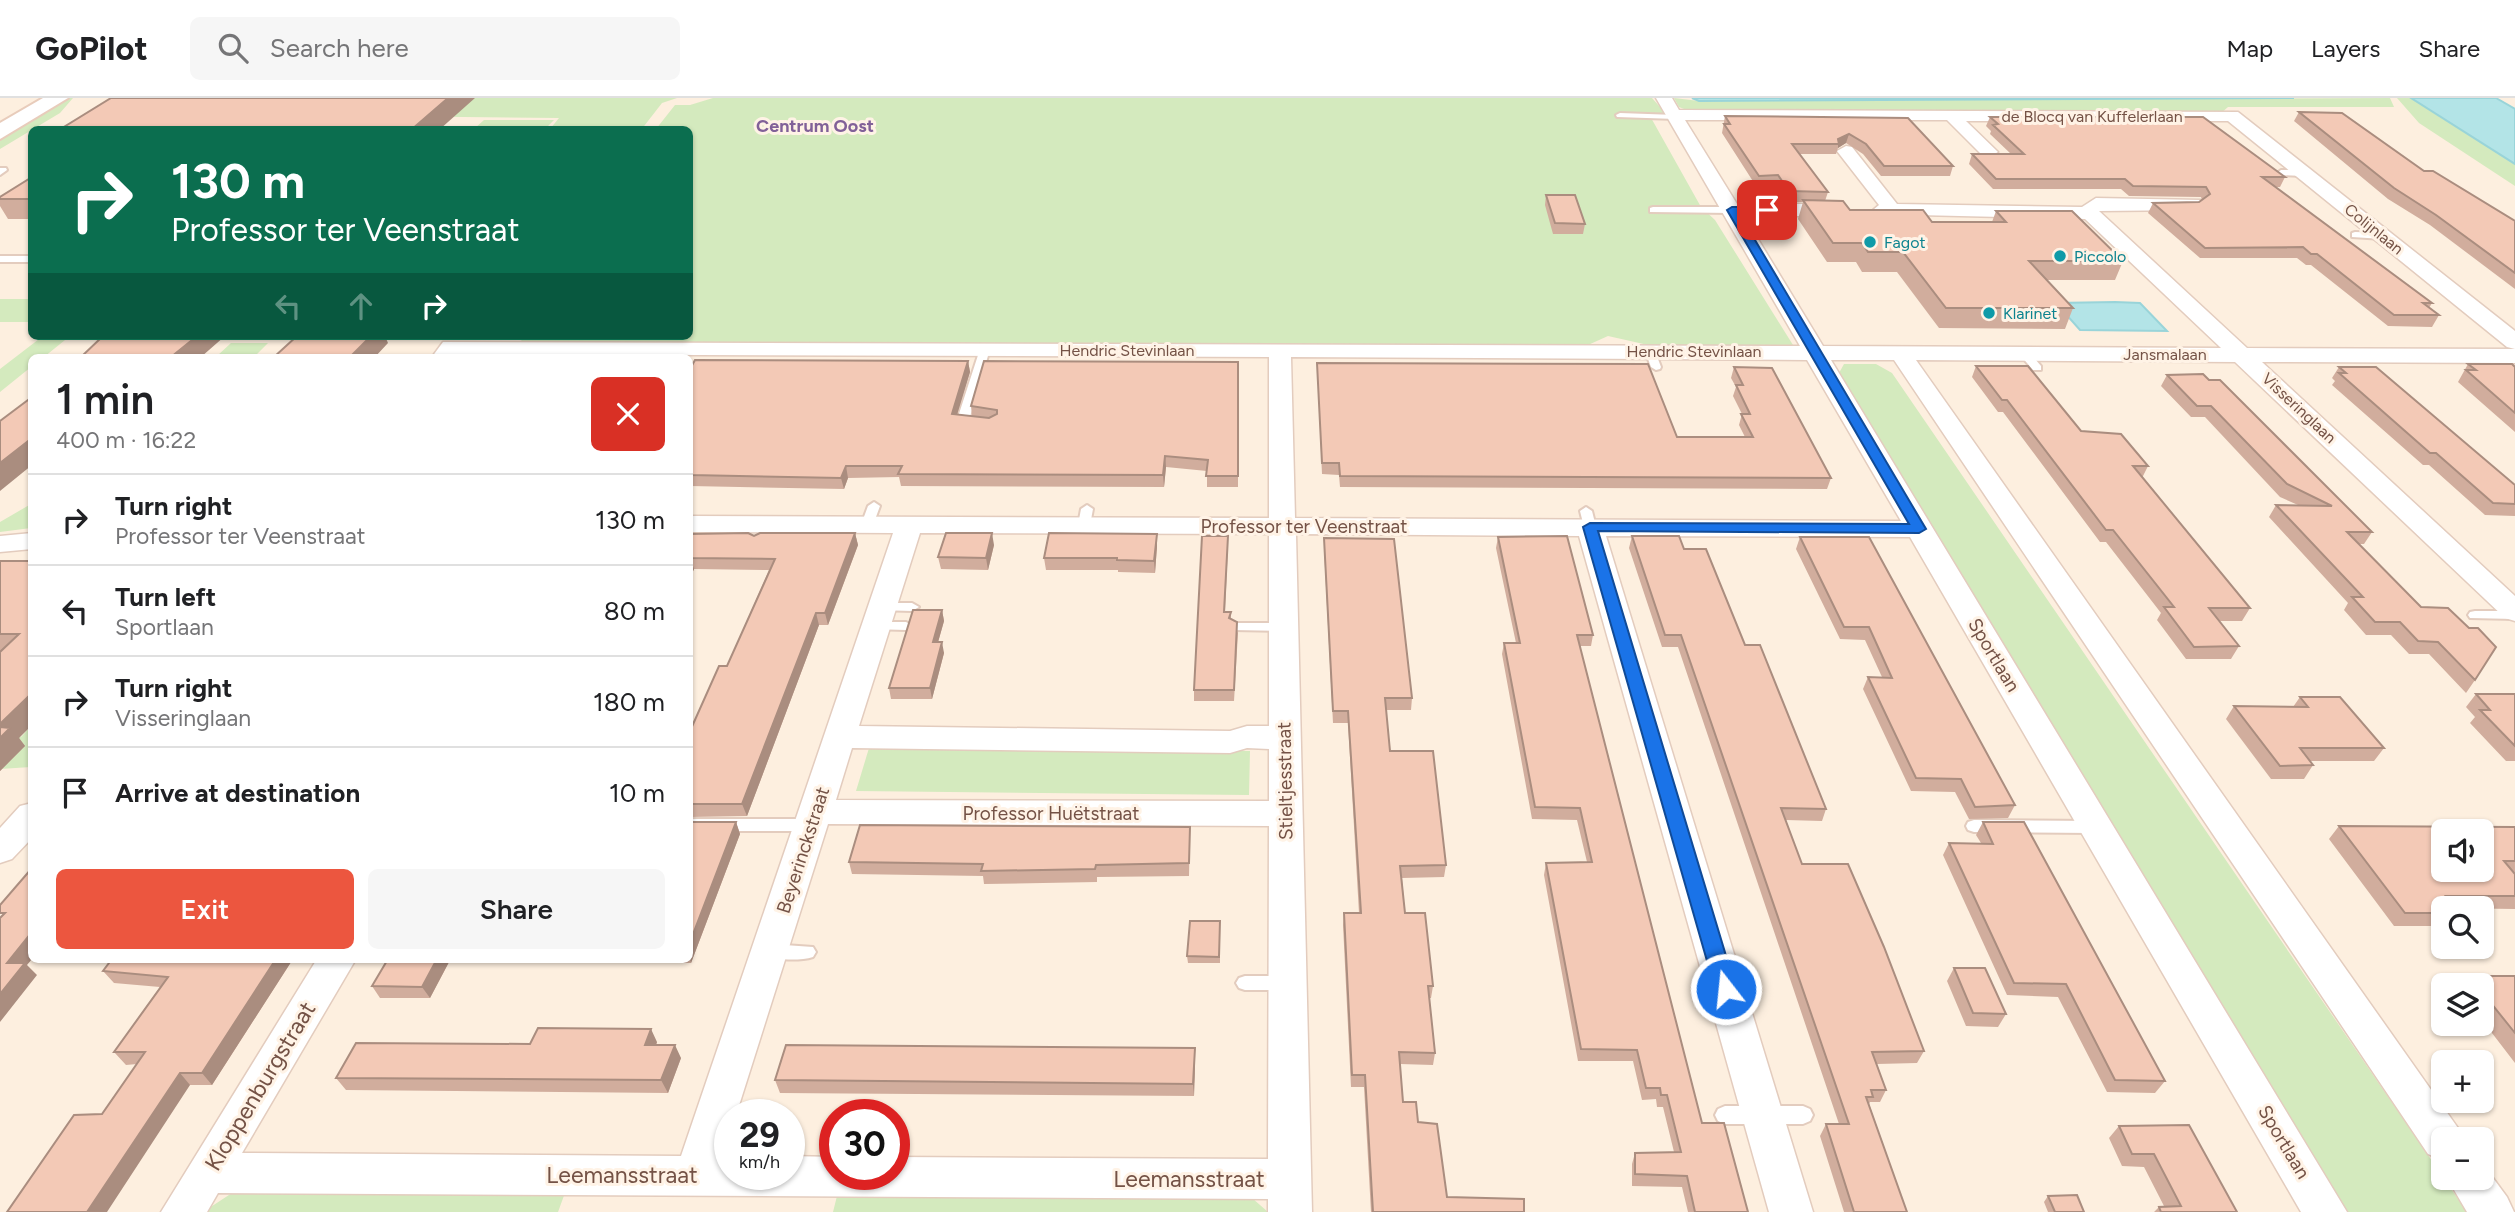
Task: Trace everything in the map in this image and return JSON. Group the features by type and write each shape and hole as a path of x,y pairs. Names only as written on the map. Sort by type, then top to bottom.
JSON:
{"street":[{"path":"0,132 58,98"},
{"name":"de Blocq van Kuffelerlaan","path":"1669,109 1952,116 2232,116"},
{"name":"Sportlaan","path":"1669,109 1730,206 2325,1212"},
{"name":"de Blocq van Kuffelerlaan","path":"1952,116 1989,152"},
{"name":"Colijnlaan","path":"2232,116 2515,342"},
{"path":"1846,151 1892,210"},
{"path":"1730,206 1817,215 1892,210 2085,213 2096,204 2194,204"},
{"name":"Visseringlaan","path":"2085,213 2092,215 2514,610"},
{"name":"Hendric Stevinlaan","path":"445,354 451,347 985,349 1091,357 1280,350 1653,359 1815,352"},
{"name":"Stieltjesstraat","path":"1280,350 1290,1196"},
{"name":"Jansmalaan","path":"1815,352 2031,361 2240,355 2515,356"},
{"path":"1900,354 2433,1127"},
{"name":"Professor ter Veenstraat","path":"693,524 763,531 871,515 909,525 1085,517 1282,526 1588,519 1919,529"},
{"path":"1588,519 1744,1115 1791,1212"},
{"name":"Beyerinckstraat","path":"696,1175 840,736 888,619 909,525"},
{"path":"0,544 28,541"},
{"path":"840,736 888,739 1217,742 1247,737 1284,738"},
{"name":"Professor Huëtstraat","path":"813,818 1286,814"},
{"path":"0,850 28,819"},
{"name":"Kloppenburgstraat","path":"183,1212 335,963"},
{"name":"Leemansstraat","path":"207,1173 696,1175 1290,1196"},
{"path":"2476,1190 2492,1212"}],"lane":[{"path":"1620,115 1669,109"},
{"path":"2281,173 2304,173"},
{"path":"1664,201 1730,206"},
{"path":"1653,210 1730,206"},
{"path":"2355,235 2383,236"},
{"path":"0,259 28,259"},
{"path":"981,423 962,423 985,349"},
{"path":"888,619 912,607"},
{"path":"2475,615 2514,610"},
{"path":"1238,627 1284,627"},
{"path":"693,825 813,818"},
{"path":"1974,826 2096,827"},
{"path":"769,951 807,952"},
{"path":"1245,983 1288,982"},
{"path":"1744,1115 1803,1115"}],"green space":[{"path":"66,98 73,98 60,113 38,126 28,126 28,132 0,149 0,137"},
{"path":"364,98 677,98 662,103 644,126 552,126 559,118 370,116"},
{"path":"713,98 1652,98 1667,115 1650,116 1701,207 1715,220 1793,345 1657,347 1608,336 1588,345 523,342 521,340 693,340 693,126 658,126 675,105 690,105"},
{"path":"1674,98 1699,101 2390,98 2394,107 2228,107 2220,114 2193,111 1689,111 1679,107"},
{"path":"2397,98 2411,98 2515,164 2515,186 2419,123"},
{"path":"484,120 554,120 548,126 477,126"},
{"path":"0,299 28,299 28,322 0,322"},
{"path":"38,340 65,340 48,354 28,354 28,369 0,392 0,369"},
{"path":"231,343 268,343 257,354 219,354"},
{"path":"1844,364 1876,364 1892,373 2431,1159 2431,1190 2452,1190 2467,1212 2347,1212 1839,373"},
{"path":"28,506 28,528 0,532 0,522"},
{"path":"28,729 28,767 0,769 0,737 21,737"},
{"path":"869,748 1250,751 1249,795 856,791"},
{"path":"566,1190 558,1212 203,1212 232,1193"},
{"path":"838,1192 1252,1198 1268,1212 833,1212"}],"water":[{"path":"1692,98 2294,98 1699,101"},
{"path":"2411,98 2496,98 2515,109 2515,164"},
{"path":"2056,303 2140,303 2167,331 2080,330"}],"building":[{"path":"111,98 448,98 416,126 66,126"},
{"path":"2299,112 2342,113 2424,171 2433,171 2515,221 2515,273 2394,188"},
{"path":"1725,116 1908,118 1953,166 1884,166 1866,144 1849,134 1838,139 1839,144 1792,144 1828,192 1789,191 1778,175 1759,176 1724,124 1730,124"},
{"path":"1990,117 2203,117 2285,177 2262,177 2432,303 2423,303 2439,315 2394,315 2317,254 2311,254 2303,247 2205,248 2153,203 2199,202 2210,194 2206,187 2133,186 2125,179 1996,179 1972,154 2024,154 1993,125 1998,124"},
{"path":"28,180 28,199 0,197"},
{"path":"1546,195 1575,195 1585,224 1555,223"},
{"path":"1803,200 1843,201 1850,210 1923,210 1932,222 2006,222 1996,211 2072,211 2123,261 2029,261 2073,308 1946,308 1903,252 1868,252 1862,243 1833,243"},
{"path":"99,340 192,340 175,354 84,354"},
{"path":"293,340 367,340 353,354 277,354"},
{"path":"695,360 968,361 952,414 989,418 997,414 997,410 971,406 984,361 1238,362 1238,476 1206,476 1208,460 1165,456 1163,475 898,474 902,466 846,466 841,478 693,475"},
{"path":"1317,363 1648,364 1677,437 1753,437 1741,414 1750,414 1736,385 1743,385 1734,367 1772,368 1831,478 1340,476 1339,463 1322,463"},
{"path":"2468,364 2512,364 2515,367 2515,413 2466,370 2476,370"},
{"path":"1976,366 2028,366 2081,431 2121,434 2148,466 2133,466 2250,608 2209,608 2239,646 2194,647 2164,607 2174,607 2113,530 2106,530 2007,400 2002,400"},
{"path":"2339,367 2376,367 2515,485 2515,504 2493,503 2436,453 2430,453 2339,373 2346,373"},
{"path":"2203,374 2209,380 2220,380 2372,532 2347,532 2421,607 2448,608 2469,628 2478,628 2496,647 2475,680 2438,642 2418,641 2400,622 2375,622 2352,597 2363,597 2276,505 2332,506 2287,484 2211,406 2197,406 2167,375"},
{"path":"28,400 28,441 0,463 0,421"},
{"path":"748,533 754,536 760,533 855,533 825,613 816,613 742,804 693,804 693,724 719,666 727,666 775,559 693,558 693,534"},
{"path":"946,533 992,533 986,558 938,557"},
{"path":"1049,533 1157,534 1154,561 1044,558"},
{"path":"1202,536 1228,536 1224,612 1231,612 1229,618 1237,622 1234,690 1194,690"},
{"path":"1567,536 1593,635 1577,635 1702,1123 1724,1123 1748,1212 1695,1212 1687,1176 1635,1174 1635,1153 1681,1152 1667,1095 1661,1095 1660,1088 1646,1088 1637,1050 1581,1049 1546,863 1592,862 1580,808 1535,807 1504,643 1520,643 1498,537"},
{"path":"1632,536 1679,536 1684,549 1706,549 1745,645 1760,645 1826,809 1781,808 1802,864 1848,864 1884,947 1924,1051 1872,1052 1886,1090 1871,1090 1873,1097 1866,1097 1907,1212 1854,1212 1826,1124 1849,1124 1681,635 1665,635"},
{"path":"1800,537 1869,537 2015,805 1975,807 1961,779 1916,778 1868,677 1892,678 1869,627 1844,627"},
{"path":"1324,538 1394,539 1412,698 1385,698 1390,751 1433,751 1446,865 1400,866 1405,913 1425,913 1433,986 1428,986 1435,1053 1399,1052 1403,1102 1416,1102 1418,1122 1437,1124 1447,1197 1524,1199 1524,1212 1373,1212 1365,1075 1352,1075 1344,913 1361,913 1348,711 1333,711"},
{"path":"0,561 28,561 28,697 0,724 0,652 19,634 0,634"},
{"path":"913,610 942,610 933,642 942,642 930,688 889,688"},
{"path":"2476,694 2515,694 2515,746 2480,710 2490,710"},
{"path":"2300,697 2340,697 2384,748 2300,748 2313,765 2280,766 2234,706 2308,707"},
{"path":"0,727 10,728 0,738"},
{"path":"693,822 736,822 693,934"},
{"path":"1983,822 2024,822 2165,1081 2115,1080 2066,984 2014,983 1949,843 1993,844"},
{"path":"860,825 1190,827 1189,863 1096,865 1095,869 981,871 983,864 849,862"},
{"path":"2339,826 2431,827 2431,882 2494,882 2494,827 2515,827 2515,861 2504,861 2515,874 2515,896 2431,896 2431,913 2405,913"},
{"path":"28,873 28,937 7,963 25,963 0,994 0,918 5,913 0,913 0,905"},
{"path":"1190,921 1220,921 1219,957 1187,956"},
{"path":"109,963 273,963 202,1073 180,1073 87,1212 7,1212 74,1115 102,1114 145,1052 114,1052 168,977 103,971"},
{"path":"386,963 435,963 422,987 372,986"},
{"path":"1954,968 1985,968 2006,1014 1973,1013"},
{"path":"2494,976 2515,976 2515,1033 2494,1007"},
{"path":"538,1028 651,1029 645,1045 675,1045 661,1080 336,1078 356,1043 530,1044"},
{"path":"786,1045 1195,1048 1193,1084 775,1080"},
{"path":"2189,1125 2237,1212 2161,1212 2159,1207 2181,1206 2154,1154 2132,1154 2119,1126"},
{"path":"2077,1195 2084,1212 2055,1212 2048,1196"}],"place":[{"name":"Fagot","path":"1870,242"},
{"name":"Piccolo","path":"2060,256"},
{"name":"Klarinet","path":"1989,313"}],"district":[{"name":"Centrum Oost","path":"815,126"}],"route":[{"path":"1726,989 1590,527 1919,529 1732,210 1767,210"}]}
